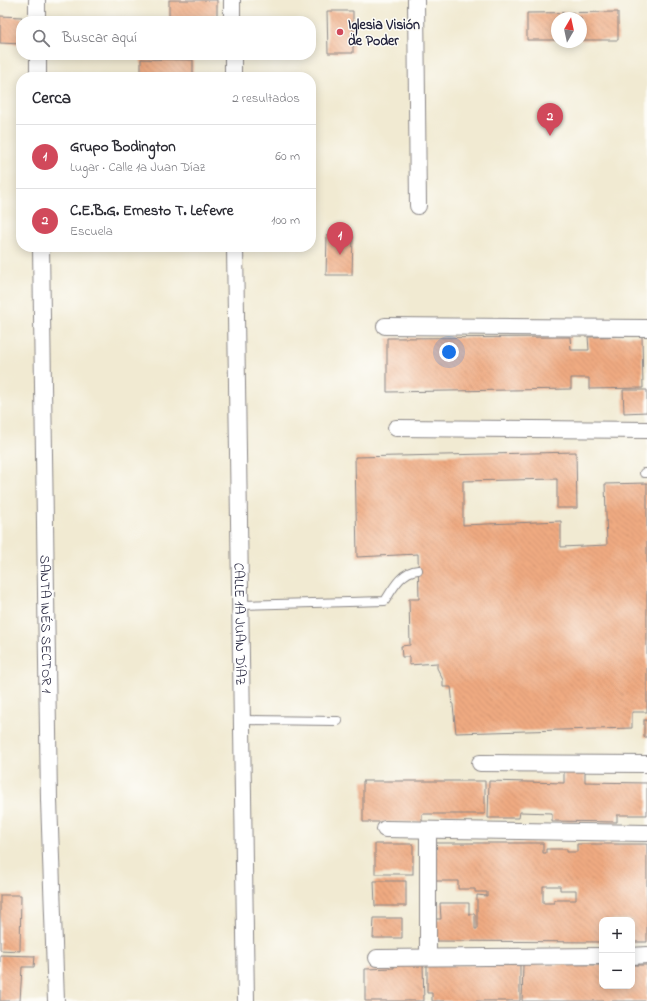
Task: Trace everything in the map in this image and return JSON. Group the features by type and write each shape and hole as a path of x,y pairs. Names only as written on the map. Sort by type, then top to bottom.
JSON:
{"street":[{"path":"37,0 37,16"},
{"path":"232,0 232,16"},
{"path":"416,0 418,206"},
{"path":"38,60 38,72"},
{"path":"233,60 233,72"},
{"name":"SANTA INÉS SECTOR 1","path":"41,252 49,800 56,1001"},
{"name":"CALLE 1A JUAN DÍAZ","path":"235,252 246,1001"},
{"path":"385,326 647,328"},
{"path":"396,428 647,430"},
{"path":"480,763 647,764"},
{"path":"385,829 428,831 647,833"},
{"path":"428,831 428,957"},
{"path":"377,958 599,956"},
{"path":"635,956 647,956"}],"lane":[{"path":"240,605 385,601 395,585 411,571 418,570"},
{"path":"241,720 338,721"}],"building":[{"path":"169,0 217,0 217,16 169,16"},
{"name":"Iglesia Visión de Poder","path":"327,11 353,11 353,53 328,53"},
{"path":"587,12 618,12 618,40 587,40"},
{"path":"527,13 551,13 551,40 527,40"},
{"path":"0,16 16,17 16,44 0,43"},
{"path":"141,60 193,60 193,72 141,72"},
{"path":"327,235 353,236 352,275 326,275"},
{"path":"642,336 643,388 589,389 589,378 571,378 571,389 387,392 387,338 570,337 571,350 589,350 588,337"},
{"path":"623,390 647,390 647,412 624,413"},
{"path":"576,452 577,508 557,508 557,479 463,481 463,525 561,521 561,547 607,545 605,484 647,483 647,712 632,712 632,728 456,733 451,687 443,687 443,680 437,668 437,663 409,665 409,657 402,657 401,646 410,645 409,599 419,599 418,554 357,557 355,457"},
{"path":"644,720 647,720 647,737 644,737"},
{"path":"564,770 585,770 585,782 647,783 647,815 617,815 617,822 552,821 552,813 520,812 519,818 488,818 489,781 564,783"},
{"path":"363,781 485,781 485,814 422,814 422,822 363,822"},
{"path":"436,843 543,843 543,853 546,853 546,849 567,849 567,852 577,852 577,844 647,844 647,942 635,942 635,917 599,917 599,942 435,941 434,919 441,919 440,903 469,903 469,914 475,914 475,929 477,929 477,895 487,896 487,892 475,892 475,889 458,889 458,881 436,881","holes":["543,886 560,886 560,890 576,890 576,900 554,900 554,903 543,903"]},
{"path":"375,844 413,844 413,874 375,874"},
{"path":"374,881 406,881 406,906 375,906"},
{"path":"0,895 21,895 20,951 0,950"},
{"path":"374,918 402,918 402,938 373,938"},
{"path":"0,955 35,956 34,967 22,967 20,1001 0,1001"},
{"path":"523,964 599,965 599,989 635,989 635,965 647,965 647,1001 522,1001"},
{"path":"394,965 423,965 424,1001 365,1001 365,969 394,968"},
{"path":"427,965 520,965 520,1001 432,1001 432,993 427,993"}],"place":[{"name":"Iglesia Visión de Poder","path":"340,32"},
{"name":"C.E.B.G. Ernesto T. Lefevre","path":"550,136"},
{"name":"Grupo Bodington","path":"340,255"}]}
